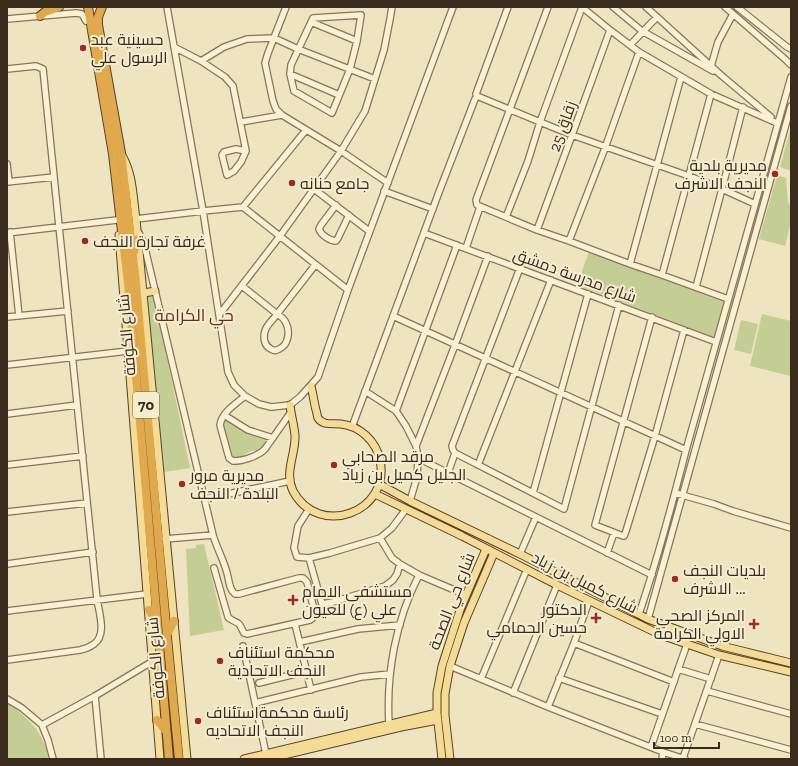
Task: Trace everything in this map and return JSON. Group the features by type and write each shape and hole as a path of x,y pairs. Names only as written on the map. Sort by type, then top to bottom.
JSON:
{"highway":[{"path":"40,16 45,12 59,7"},
{"path":"82,7 98,53"},
{"name":"70","path":"88,7 98,53"},
{"name":"70","path":"98,53 98,17 102,7"},
{"name":"شارع الكوفة","path":"98,53 117,153 133,255 136,283 139,406 167,636 178,759"},
{"name":"شارع الكوفة","path":"117,153 169,759"},
{"path":"133,255 138,235"},
{"path":"123,294 128,283"},
{"path":"139,406 154,416"},
{"path":"149,610 157,624"},
{"path":"167,636 174,621"},
{"path":"157,720 166,731"}],"main road":[{"path":"160,759 147,594 139,406 128,351 118,220 111,169 117,153 126,163 130,174 138,235 186,759"},
{"path":"144,294 155,292"},
{"path":"290,409 294,444 289,479 293,490 300,501 309,509 320,514 332,516 345,515 357,511 367,504 375,494 379,484 381,472 377,450 362,432 352,427 340,424 328,424 322,422 318,418 311,386"},
{"name":"شارع كميل بن زياد","path":"379,484 410,501 520,554 648,619 722,646 791,663"},
{"name":"شارع كميل بن زياد","path":"375,494 462,536 589,601 655,632 719,655 791,672"},
{"path":"447,529 453,528 454,525 452,521"},
{"path":"462,536 462,530 467,528"},
{"name":"شارع حي الصحة","path":"442,759 437,693 442,666 461,607 486,549"},
{"name":"شارع حي الصحة","path":"450,759 445,715 445,694 450,666 464,623 494,553"},
{"path":"461,607 462,612 469,611"},
{"path":"457,618 462,618 464,623"},
{"path":"675,639 678,634 678,630"},
{"path":"690,645 697,637"},
{"path":"244,759 267,756 438,716"},
{"path":"267,756 389,724 403,724"}],"street":[{"path":"167,7 203,210 228,372 234,385 245,396 259,404 290,409"},
{"path":"286,7 266,56 265,67 272,101 276,109 388,183"},
{"path":"218,315 280,236 341,152 365,111 384,50 392,7"},
{"path":"245,396 224,415 220,425 229,458 233,461 239,461 261,453 265,450 290,409 318,377 369,231 453,7"},
{"path":"508,7 476,94 477,96 572,136 689,176 755,204"},
{"path":"548,7 476,200 477,205 537,230 728,299"},
{"path":"506,217 528,161 540,122 582,7 638,52 711,94 777,123"},
{"path":"613,7 642,31 722,76"},
{"path":"646,7 722,76 777,123"},
{"path":"725,7 791,65"},
{"path":"737,7 787,47 791,48"},
{"path":"7,18 76,13 82,14 86,21"},
{"path":"712,66 718,42 733,14"},
{"path":"360,15 357,41 350,69 332,113 294,91 290,74 291,65 313,18 360,15"},
{"path":"630,45 656,17"},
{"path":"311,22 357,41"},
{"name":"زقاق 25","path":"537,230 610,30"},
{"path":"201,61 224,46 247,39 274,38 375,79"},
{"path":"174,47 201,61 225,77 233,86 246,151 241,162 234,171 227,176 222,156 224,152 236,149 246,151"},
{"path":"569,241 605,148 638,52"},
{"path":"7,69 36,66 43,69 92,552 102,628 99,639 95,644 88,648 7,660"},
{"path":"290,74 340,95"},
{"path":"630,264 681,77"},
{"path":"639,614 652,575 791,77"},
{"path":"662,275 711,94"},
{"path":"352,427 475,99"},
{"path":"648,619 791,106"},
{"path":"696,287 742,107"},
{"path":"241,122 282,114"},
{"path":"243,207 306,130"},
{"path":"7,164 8,182 54,177"},
{"path":"314,189 369,231"},
{"path":"384,191 433,209"},
{"path":"336,205 321,225 319,229 320,232 332,241 336,241 349,215"},
{"path":"136,218 243,207 348,290"},
{"path":"466,248 480,207"},
{"path":"19,316 9,232 118,220"},
{"path":"749,227 752,231 756,230"},
{"name":"شارع مدرسة دمشق","path":"424,232 716,342"},
{"path":"138,235 144,244 212,535 224,563 231,589 235,594 239,594 303,578 306,580 315,615 312,620 247,634 244,633 240,625 228,617 214,568"},
{"path":"745,240 750,239 753,243"},
{"path":"396,411 457,245"},
{"path":"416,446 488,256"},
{"path":"242,286 277,314 283,318 286,323 288,336 285,346 274,351 268,348 264,342 264,335 267,327 277,314 315,264"},
{"path":"520,268 452,446 452,450 455,453 564,509 619,305"},
{"path":"478,465 551,280"},
{"path":"533,493 588,294"},
{"path":"7,317 68,311"},
{"path":"393,316 686,450"},
{"path":"652,317 595,525 623,536 626,534 684,330"},
{"path":"7,365 128,351"},
{"path":"365,390 396,411 406,426 416,446 418,458 417,477 410,501"},
{"path":"7,414 78,405"},
{"path":"224,415 248,430 273,438"},
{"path":"448,473 455,453"},
{"path":"7,465 83,456"},
{"path":"418,458 652,575"},
{"path":"204,499 290,482"},
{"path":"675,493 791,528"},
{"path":"7,512 88,502"},
{"path":"309,509 298,526 294,548 297,557 308,558 330,554 380,538 392,528 406,509"},
{"path":"520,554 536,517"},
{"path":"607,552 614,533"},
{"path":"165,539 212,535"},
{"path":"380,538 392,558 400,564 419,575 466,595"},
{"path":"7,564 92,552"},
{"path":"308,558 322,604 385,586 393,580 397,574 400,564"},
{"path":"481,679 527,569"},
{"path":"389,724 388,698 390,674 400,625 410,594 419,575"},
{"path":"513,693 557,585"},
{"path":"7,611 147,594"},
{"path":"548,707 589,601"},
{"path":"295,624 311,690"},
{"path":"300,642 358,629 400,625"},
{"path":"574,643 674,682"},
{"path":"651,747 678,669 690,645"},
{"path":"243,646 267,756"},
{"path":"450,666 548,707 684,759 719,655"},
{"path":"42,725 95,696 153,661"},
{"path":"678,669 711,679"},
{"path":"259,683 307,672"},
{"path":"255,702 361,677 390,674"},
{"path":"559,678 662,714"},
{"path":"707,691 791,714"},
{"path":"95,696 101,759"},
{"path":"7,699 22,708 42,725 53,759"},
{"path":"695,724 791,750"},
{"path":"662,759 663,752"}],"green space":[{"path":"791,127 791,171 780,167"},
{"path":"777,175 786,178 788,202 791,209 791,221 785,246 759,239"},
{"path":"589,252 724,302 714,337 577,285"},
{"path":"146,296 154,296 190,468 164,472"},
{"path":"762,314 791,321 791,376 750,366"},
{"path":"741,320 758,324 751,354 734,350"},
{"path":"226,419 245,430 266,438 263,447 259,451 252,451 239,458 234,458 231,454 222,424"},
{"path":"204,544 224,630 190,636 186,549 196,548 196,545"},
{"path":"7,703 22,714 34,726 43,741 49,759 7,759"}],"place":[{"name":"حسينية عبد الرسول علي","path":"83,48"},
{"name":"مديرية بلدية النجف الاشرف","path":"775,174"},
{"name":"جامع حنانه","path":"292,183"},
{"name":"غرفة تجارة النجف","path":"85,241"},
{"name":"مرقد الصحابي الجليل كميل بن زياد","path":"334,465"},
{"name":"مديرية مرور البلدة / النجف","path":"182,484"},
{"name":"بلديات النجف الاشرف ...","path":"675,579"},
{"name":"مستشفى الامام علي (ع) للعيون","path":"293,600"},
{"name":"الدكتور حسين الحمامي","path":"596,618"},
{"name":"المركز الصحي الاولي الكرامة","path":"754,624"},
{"name":"محكمة استئناف النجف الاتحادية","path":"220,661"},
{"name":"رئاسة محكمةاستئناف النجف الاتحاديه","path":"198,721"}],"district":[{"name":"حي الكرامة","path":"194,315"}]}
